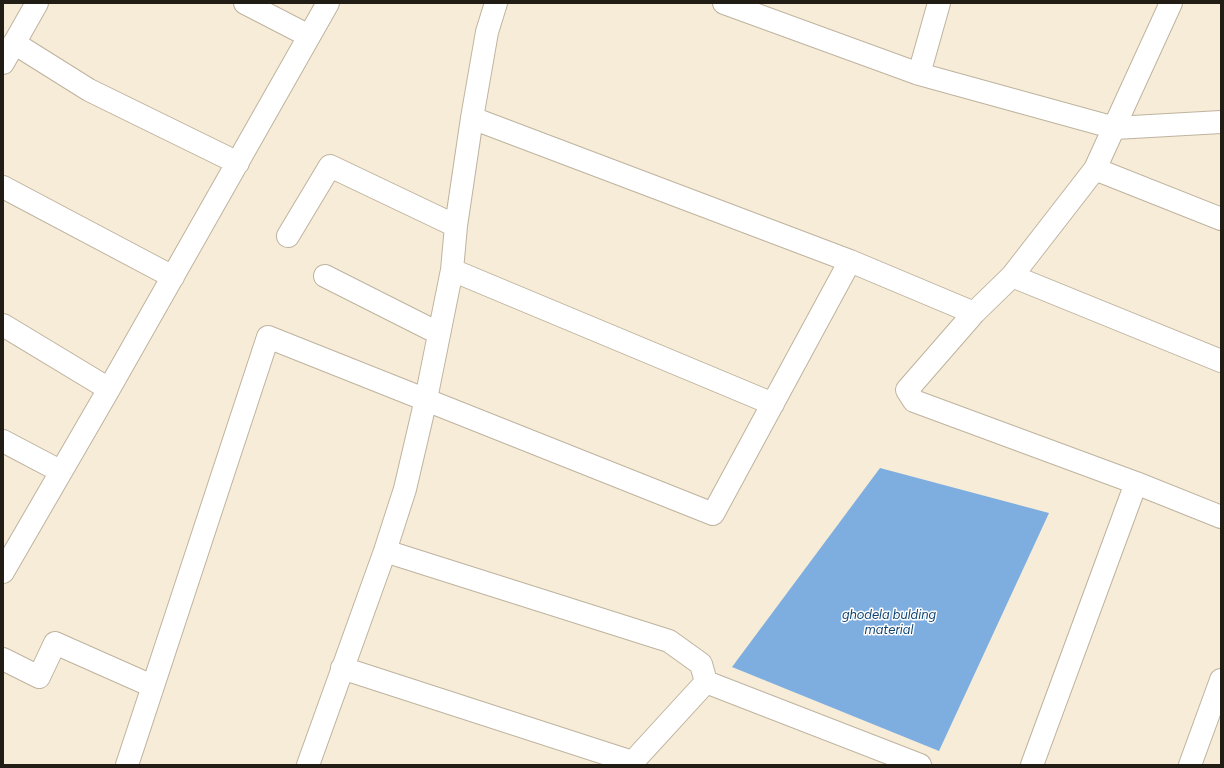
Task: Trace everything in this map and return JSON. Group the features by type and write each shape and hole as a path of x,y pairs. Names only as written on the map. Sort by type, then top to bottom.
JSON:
{"street":[{"path":"3,63 37,3"},
{"path":"245,3 309,36"},
{"path":"3,572 60,471 173,278 328,3"},
{"path":"308,765 385,551 405,489 426,399 438,333 452,270 456,226 472,118 487,32 496,3"},
{"path":"724,3 762,10 919,74 1115,128 1221,122"},
{"path":"919,74 939,3"},
{"path":"1171,3 1095,169 1012,276 974,313 907,390 914,401 1221,517"},
{"path":"14,43 89,90 238,163"},
{"path":"472,118 850,261 974,313"},
{"path":"288,236 330,166 456,226"},
{"path":"1095,169 1221,219"},
{"path":"3,188 173,278"},
{"path":"127,765 152,686 223,479 268,338 426,399 713,514 850,261"},
{"path":"452,270 773,404"},
{"path":"325,276 438,333"},
{"path":"1012,276 1221,361"},
{"path":"3,325 109,389"},
{"path":"3,441 60,471"},
{"path":"1032,765 1136,484"},
{"path":"385,551 668,641 701,664 706,682"},
{"path":"3,659 40,677 55,643 152,686"},
{"path":"342,668 631,764 706,682"},
{"path":"706,682 877,757 920,765"},
{"path":"1190,765 1219,693"}],"water":[{"name":"ghodela bulding material","path":"880,468 1049,513 939,751 732,667"}]}
